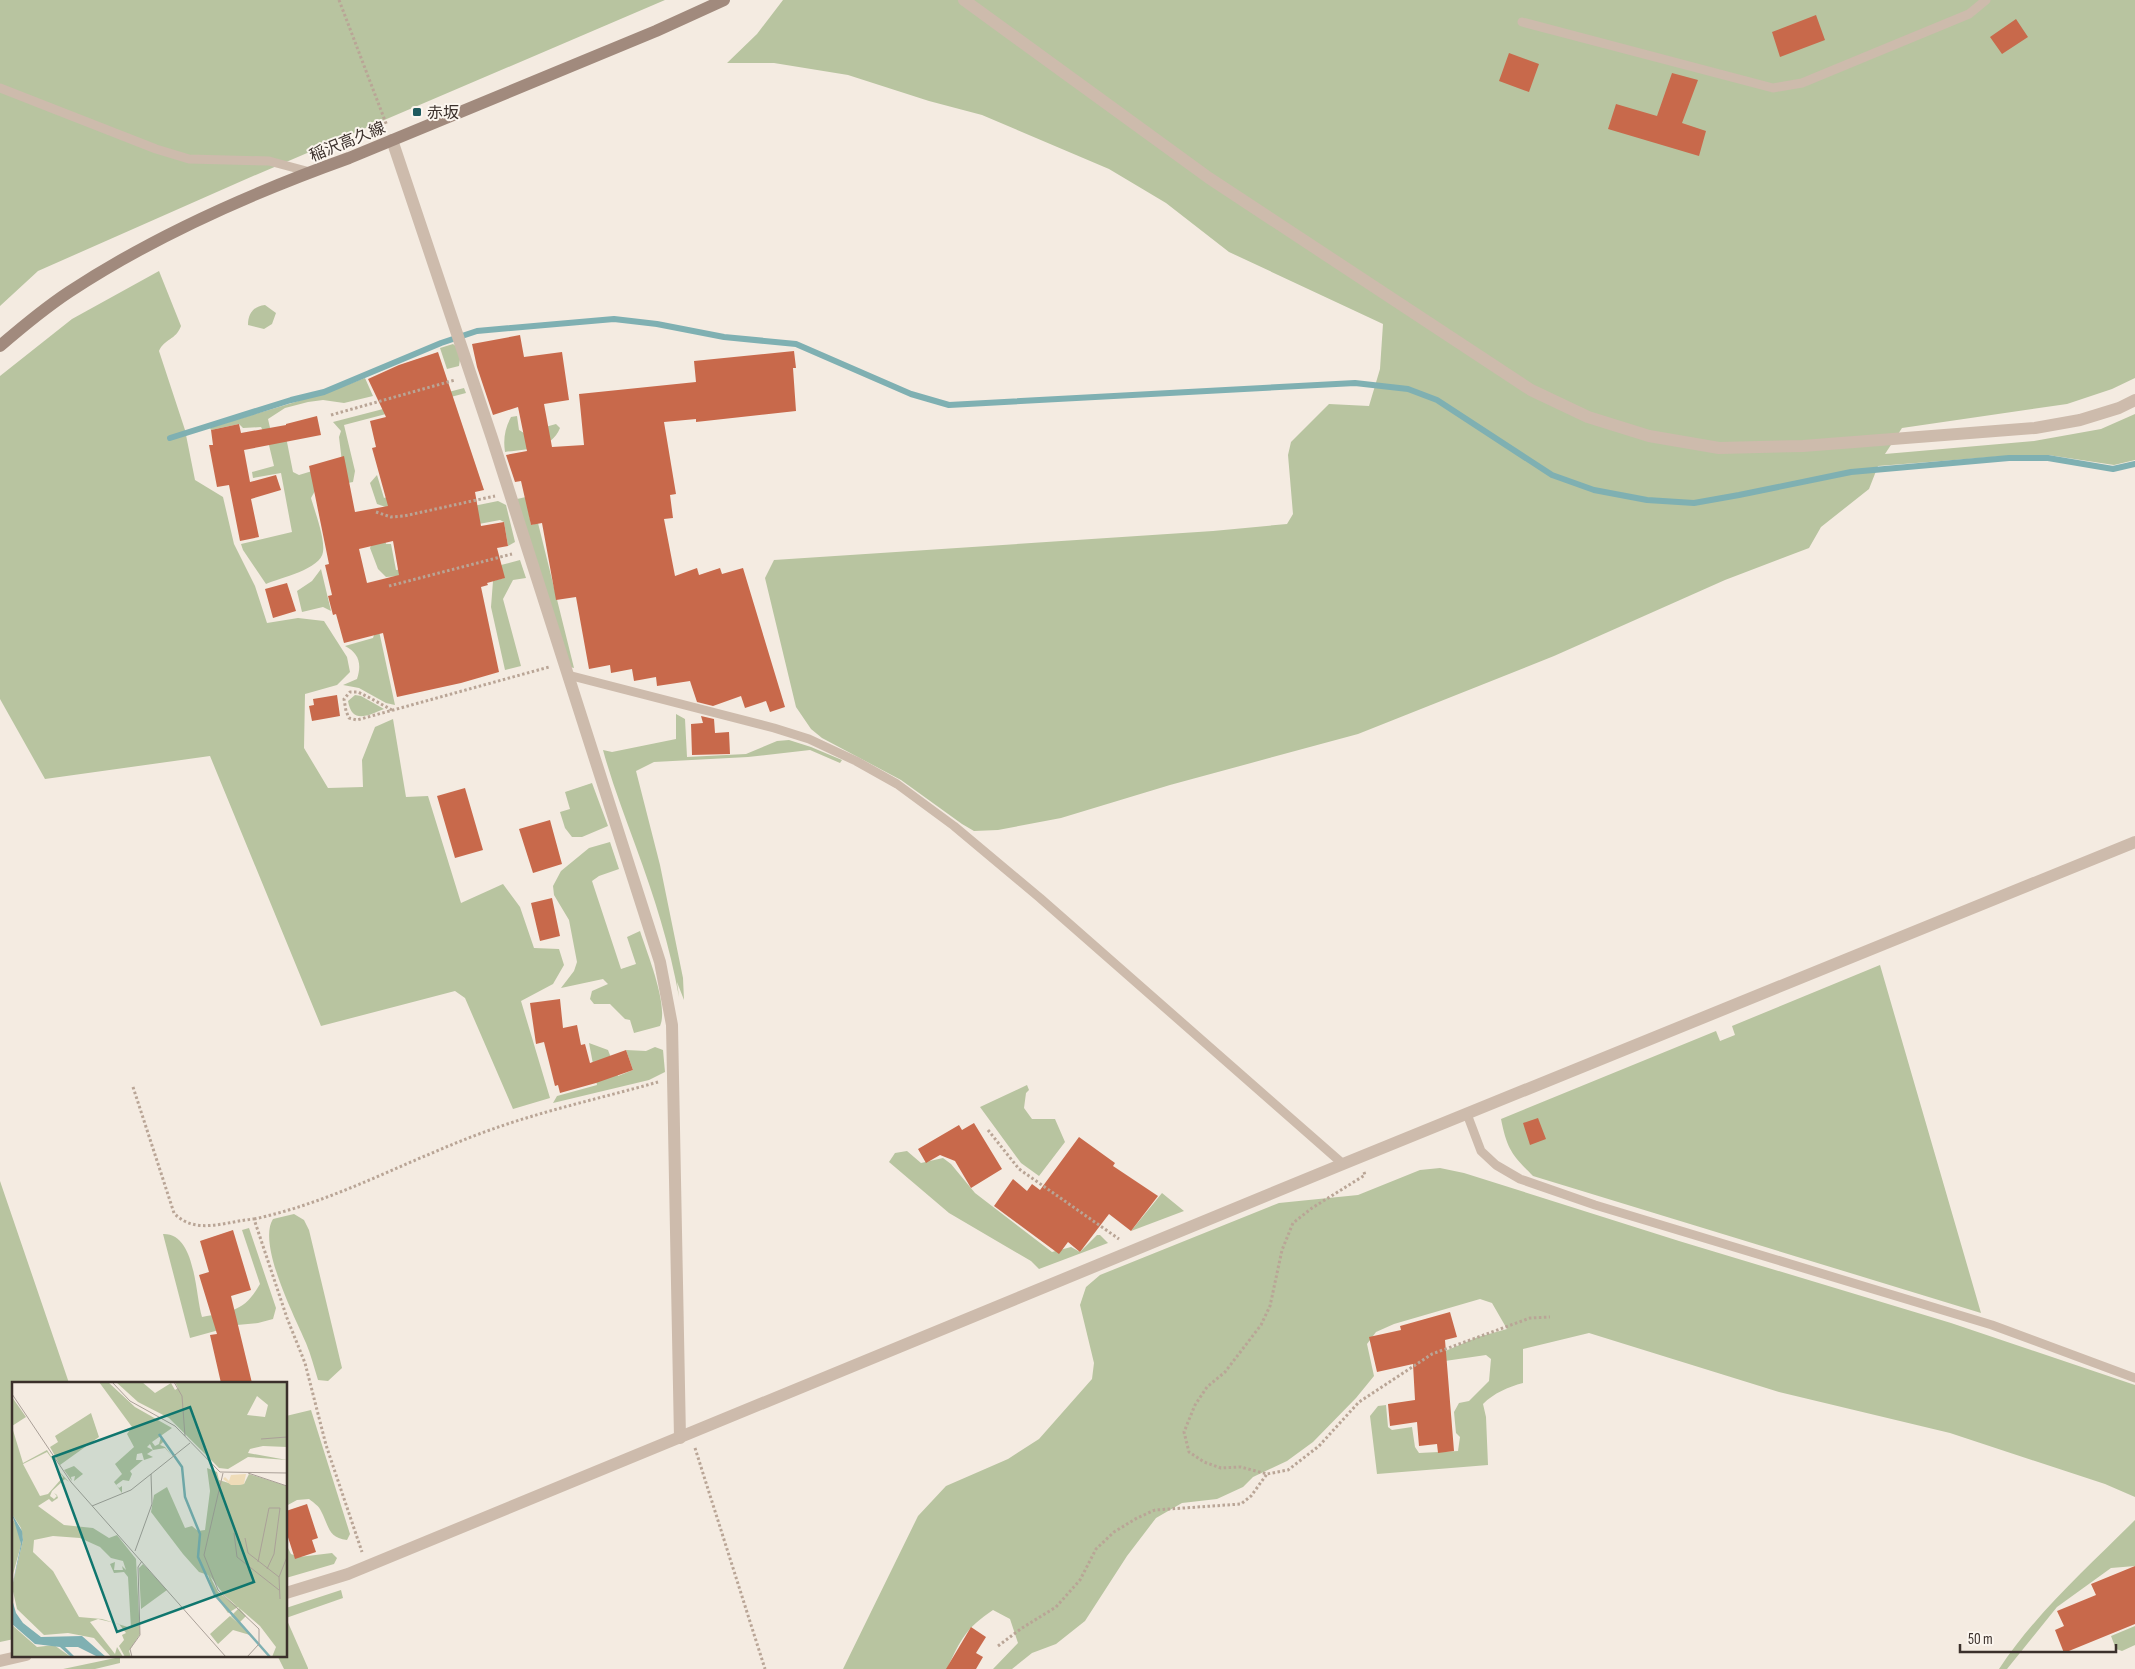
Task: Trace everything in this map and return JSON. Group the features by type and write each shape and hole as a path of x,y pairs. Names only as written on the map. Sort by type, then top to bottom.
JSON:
{"main road":[{"name":"稲沢高久線","path":"0,346 68,292 152,243 310,172 656,31 724,0"}],"street":[{"path":"964,0 1209,178 1531,390 1588,417 1649,436 1719,448 1803,446 2035,428 2080,420 2119,408 2135,400"},
{"path":"392,140 510,492 660,962 672,1024 672,1078 685,1436"},
{"path":"288,1593 367,1567 1343,1164 2135,842"},
{"path":"0,1661 22,1656"}],"lane":[{"path":"1522,22 1773,88 1802,83 1820,76 1969,14 1986,0"},
{"path":"0,88 156,149 189,159 269,161 310,172"},
{"path":"566,669 809,739 856,761 897,784 954,826 1040,898 1343,1164"},
{"path":"1466,1114 1481,1150 1496,1165 1520,1179 1595,1205 1992,1325 2135,1378"}],"path":[{"path":"339,0 392,140"},
{"path":"331,415 471,376"},
{"path":"376,512 391,516 404,516 510,492"},
{"path":"389,586 528,550"},
{"path":"392,710 358,692 350,692 344,699 346,711 350,718 357,720 566,669"},
{"path":"132,1087 174,1213 182,1221 209,1226 254,1219 314,1203 421,1157 513,1122 672,1078"},
{"path":"988,1130 1019,1168 1135,1250"},
{"path":"1358,1158 1365,1175 1312,1208 1293,1223 1282,1250 1270,1306 1261,1325 1224,1372 1207,1387 1195,1405 1184,1432 1189,1452 1204,1462 1221,1468 1241,1468 1267,1474 1288,1470 1319,1446 1359,1402 1432,1354 1530,1318 1550,1317"},
{"path":"254,1219 287,1318 305,1363 326,1445 367,1567"},
{"path":"685,1436 765,1669"},
{"path":"998,1646 1022,1628 1056,1608 1080,1580 1096,1549 1114,1532 1155,1510 1241,1504 1251,1496 1267,1474"}],"green space":[{"path":"0,0 665,0 244,180 38,271 0,306"},
{"path":"783,0 2135,0 2135,378 2112,389 2067,404 1902,428 1885,454 2034,441 2101,429 2135,414 2135,460 2114,465 2048,455 2005,456 1878,466 1869,489 1821,527 1809,548 1725,580 1554,656 1358,734 1170,785 1061,818 998,830 974,831 901,780 822,738 811,729 796,707 765,578 774,560 1213,531 1287,524 1293,514 1288,455 1291,442 1329,404 1369,406 1380,369 1383,324 1229,252 1166,203 1109,169 982,115 929,101 848,75 774,63 727,63 757,34"},
{"path":"159,271 181,326 179,331 159,351 185,430 195,480 223,497 234,544 255,586 267,623 298,618 324,621 347,657 350,672 337,685 305,694 304,748 328,788 363,787 362,760 375,727 393,719 406,797 428,796 461,903 503,884 520,907 534,948 559,949 564,965 553,984 521,1001 550,1098 513,1109 465,998 455,991 321,1026 210,756 45,779 0,699 0,376 72,319"},
{"path":"265,305 276,313 272,324 264,329 248,325 252,311"},
{"path":"453,344 457,347 460,359 459,366 447,369 440,348"},
{"path":"365,378 373,396 344,403 323,400 308,402 285,408 268,419 271,432 285,432 293,472 299,475 342,462 339,437 341,431 333,422 464,388 466,393 344,425 355,471 353,482 316,489 311,498 323,540 321,558 308,568 266,584 241,544 292,532 281,473 253,478 252,472 274,466 268,441 261,427 243,428 239,424 211,430 210,428 308,398"},
{"path":"517,416 519,430 524,433 556,424 560,428 551,441 529,449 505,452 504,438 507,425 511,417"},
{"path":"377,475 384,498 435,482 394,510 377,504 370,483"},
{"path":"526,497 531,525 538,523 574,668 570,667 517,499"},
{"path":"498,501 506,505 515,542 508,546 504,522 500,520 442,531 439,513"},
{"path":"382,521 386,544 391,544 396,570 410,568 398,576 386,577 378,569 370,548"},
{"path":"520,560 526,578 513,580 503,599 521,666 505,670 491,607 493,581 504,578 501,565"},
{"path":"321,569 331,611 323,607 302,612 297,591 312,581"},
{"path":"379,631 395,705 386,703 359,688 343,685 357,679 359,669 356,656 345,646 373,638 375,632"},
{"path":"355,695 361,696 384,709 366,716 357,715 353,713 348,701"},
{"path":"676,714 685,719 687,757 746,754 777,741 789,740 842,760 840,763 810,750 748,757 654,762 636,771 660,865 683,978 684,1000 677,982 679,997 671,959 655,903 603,750 612,752 676,739"},
{"path":"592,783 608,826 582,837 572,837 565,828 560,812 570,809 565,792"},
{"path":"610,842 619,869 599,876 592,881 621,969 636,964 627,937 640,931 656,979 662,1006 660,1026 634,1033 630,1020 625,1019 610,1004 594,1004 590,999 592,991 608,984 603,979 561,988 574,971 577,962 569,920 554,895 553,886 561,871 589,848"},
{"path":"1880,965 1981,1313 1533,1176 1515,1157 1508,1145 1501,1119 1716,1031 1720,1041 1735,1035 1732,1026"},
{"path":"589,1043 608,1050 618,1076 633,1070 626,1050 646,1051 655,1047 663,1050 665,1072 649,1080 553,1103 557,1096 597,1085"},
{"path":"1027,1085 1029,1090 1026,1093 1024,1108 1032,1119 1055,1119 1065,1142 1039,1176 1021,1163 980,1107"},
{"path":"907,1151 921,1163 943,1158 951,1164 975,1193 1052,1252 1071,1247 1080,1252 1097,1235 1100,1235 1108,1243 1039,1269 1031,1261 949,1213 889,1162 895,1153"},
{"path":"1440,1168 1464,1173 1679,1241 1951,1323 2135,1385 2135,1497 2105,1484 1950,1433 1779,1392 1589,1333 1523,1349 1523,1383 1502,1391 1483,1404 1486,1417 1488,1465 1377,1474 1370,1416 1378,1406 1386,1405 1388,1427 1392,1430 1412,1427 1415,1447 1419,1453 1458,1451 1460,1437 1456,1433 1454,1412 1459,1403 1469,1401 1489,1381 1491,1359 1486,1355 1445,1361 1443,1352 1478,1337 1507,1329 1492,1303 1480,1299 1394,1324 1376,1332 1367,1344 1374,1376 1356,1398 1313,1442 1287,1461 1253,1477 1243,1487 1217,1499 1182,1503 1156,1518 1127,1556 1085,1621 1056,1644 1032,1653 1012,1669 993,1669 1018,1643 1010,1619 993,1610 976,1623 965,1635 947,1669 843,1669 918,1516 946,1486 1008,1459 1039,1439 1092,1379 1094,1363 1080,1305 1086,1287 1100,1275 1279,1203 1358,1195 1420,1170"},
{"path":"0,1181 69,1382 12,1382 12,1639 0,1642"},
{"path":"1162,1193 1184,1211 1131,1231"},
{"path":"294,1214 304,1220 309,1230 342,1368 328,1381 318,1380 308,1348 279,1281 270,1245 269,1230 273,1219"},
{"path":"249,1228 276,1308 273,1319 237,1325 190,1338 163,1234 174,1236 182,1243 188,1254 202,1317 236,1309 248,1300 260,1284 242,1230"},
{"path":"311,1410 350,1534 347,1540 336,1537 333,1534 320,1509 309,1499 297,1500 288,1505 288,1416"},
{"path":"2135,1520 2135,1566 2111,1568 2057,1607 2007,1669 1999,1669 2046,1610"},
{"path":"288,1548 291,1554 299,1557 332,1553 337,1558 334,1564 288,1577"},
{"path":"341,1590 343,1598 288,1617 288,1607"},
{"path":"288,1623 308,1669 284,1669 278,1656 288,1656"},
{"path":"2135,1626 2135,1645 2122,1651 2116,1649 2111,1636"},
{"path":"120,1657 120,1663 95,1669 63,1669"}],"building":[{"path":"1816,15 1825,40 1780,57 1772,32"},
{"path":"2016,19 2028,37 2002,54 1990,37"},
{"path":"1509,53 1539,64 1529,92 1499,81"},
{"path":"1672,73 1698,80 1682,123 1706,131 1699,156 1608,129 1616,104 1657,116"},
{"path":"520,335 524,357 562,352 569,400 544,404 552,447 584,445 579,394 696,382 694,361 794,351 796,368 793,368 796,411 696,422 696,419 664,422 676,494 670,495 673,518 664,519 675,576 697,568 699,575 720,568 722,574 743,568 785,707 770,712 766,701 745,708 741,696 713,706 697,702 690,681 657,686 656,677 634,681 632,669 611,673 610,665 589,669 576,597 556,600 542,523 531,525 521,481 515,482 506,455 527,451 518,407 493,415 477,367 472,344"},
{"path":"438,352 484,490 475,492 481,526 504,522 508,546 497,548 505,578 487,583 488,585 481,587 499,672 461,683 397,697 383,633 344,643 336,614 333,615 328,596 332,595 325,565 329,564 309,466 344,456 355,512 388,506 372,448 376,447 370,421 386,417 368,379 399,365","holes":["393,541 399,575 367,583 359,549"]},
{"path":"317,416 321,435 244,450 250,482 276,475 281,490 251,499 259,537 240,541 229,485 217,487 209,445 213,445 211,430 239,424 241,433 286,425"},
{"path":"287,583 296,611 273,618 265,589"},
{"path":"337,695 340,716 312,721 309,706 314,705 313,699"},
{"path":"701,716 714,719 715,733 729,732 730,754 692,755 691,724 703,723"},
{"path":"465,788 483,850 455,858 437,796"},
{"path":"550,820 562,864 533,873 519,829"},
{"path":"552,898 560,936 540,941 531,903"},
{"path":"560,999 563,1028 577,1025 581,1045 585,1044 590,1063 626,1050 633,1070 560,1093 558,1085 555,1086 544,1042 536,1044 530,1003"},
{"path":"1538,1118 1546,1139 1530,1145 1523,1123"},
{"path":"974,1123 1002,1169 971,1188 955,1161 940,1155 926,1163 918,1149 959,1125 962,1130"},
{"path":"1079,1137 1115,1163 1113,1166 1158,1196 1131,1231 1109,1214 1080,1252 1068,1242 1059,1254 994,1206 1013,1179 1027,1191 1032,1184 1040,1190"},
{"path":"233,1230 251,1290 231,1296 252,1382 221,1382 210,1335 217,1334 199,1275 209,1272 200,1241"},
{"path":"1450,1312 1457,1337 1445,1340 1454,1451 1438,1453 1437,1444 1419,1446 1417,1422 1390,1426 1388,1404 1415,1400 1413,1364 1377,1372 1369,1337 1401,1330 1400,1326"},
{"path":"307,1504 318,1538 312,1540 316,1552 295,1559 288,1537 288,1510"},
{"path":"2135,1566 2135,1624 2064,1653 2055,1630 2064,1626 2057,1611 2096,1595 2091,1584"},
{"path":"971,1627 986,1637 976,1653 983,1657 976,1669 946,1669"}],"waterway":[{"path":"170,438 291,400 324,392 441,343 477,331 614,319 657,324 724,337 796,344 911,394 949,405 1355,383 1408,389 1437,400 1552,475 1594,490 1647,500 1694,503 1851,472 2009,458 2048,458 2113,469 2135,464"}],"place":[{"name":"赤坂","path":"417,112"}]}
